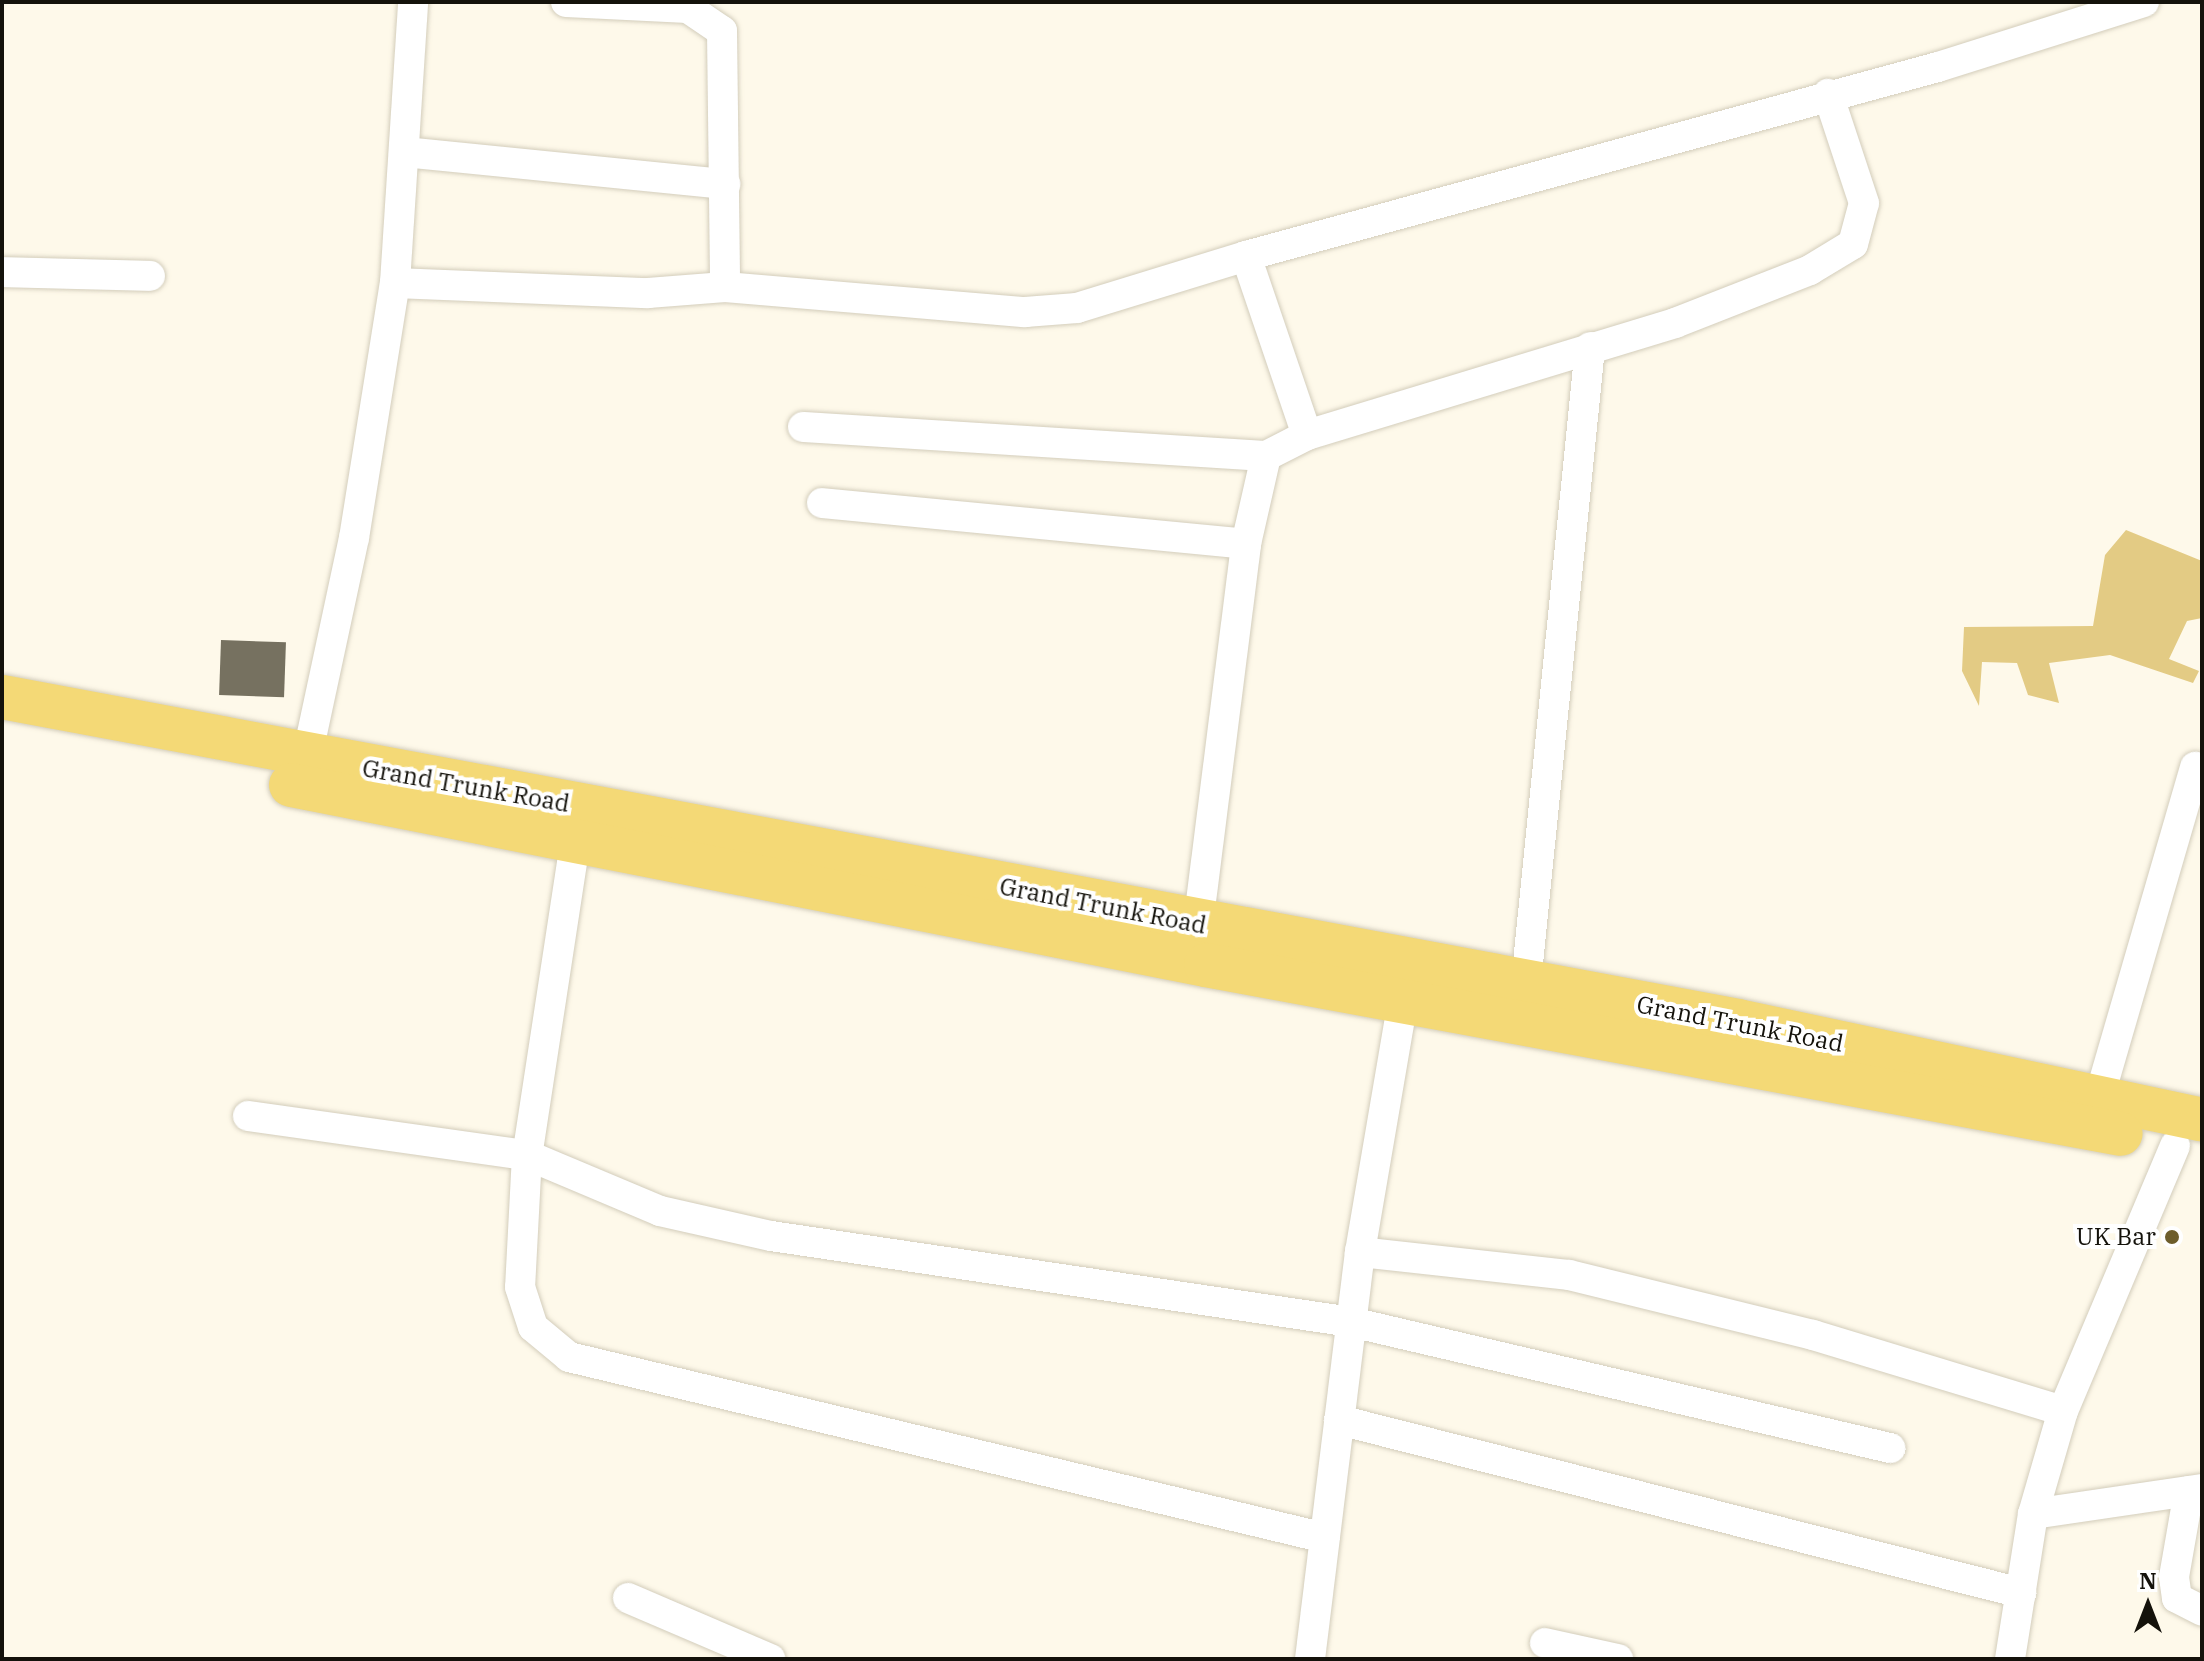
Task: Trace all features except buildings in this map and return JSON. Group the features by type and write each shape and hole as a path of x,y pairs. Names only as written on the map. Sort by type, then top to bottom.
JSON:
{"main road":[{"name":"Grand Trunk Road","path":"2,697 1198,925 1526,983 2099,1098 2193,1139"},
{"name":"Grand Trunk Road","path":"2,727 575,843 1403,1001 2193,1139"}],"street":[{"path":"307,757 354,538 395,283 413,2"},
{"path":"566,2 688,8 722,31 725,287"},
{"path":"395,283 648,293 725,287 1025,312 1077,308 1246,256 1828,94 1938,67 2144,2"},
{"path":"803,427 1266,456 1307,435 1380,417 1457,386 1590,347 1759,291 1853,244 1864,203 1828,94"},
{"path":"404,152 725,184"},
{"path":"1246,256 1307,435"},
{"path":"2,272 150,276"},
{"path":"1526,983 1590,347"},
{"path":"1198,925 1246,544 1266,456"},
{"path":"822,503 1246,544"},
{"path":"2099,1098 2195,767"},
{"path":"575,843 527,1155 520,1287 533,1327 569,1357 1325,1538"},
{"path":"1310,1659 1360,1252 1403,1001"},
{"path":"248,1116 527,1155 660,1211 771,1236 1351,1322 1890,1448"},
{"path":"2010,1659 2033,1514 2063,1411 2193,1139"},
{"path":"1360,1252 1569,1275 1813,1335 2063,1411"},
{"path":"1339,1420 2021,1593"},
{"path":"2033,1514 2196,1490 2174,1577 2177,1598 2202,1611"},
{"path":"628,1598 770,1659"},
{"path":"1545,1643 1618,1659"}],"shaded area":[{"path":"2126,530 2202,561 2202,618 2187,621 2169,659 2199,671 2193,683 2110,655 2049,663 2059,703 2028,695 2017,663 1982,662 1979,706 1962,671 1964,627 2093,626 2105,555"}],"place":[{"name":"UK Bar","path":"2172,1237"}]}
